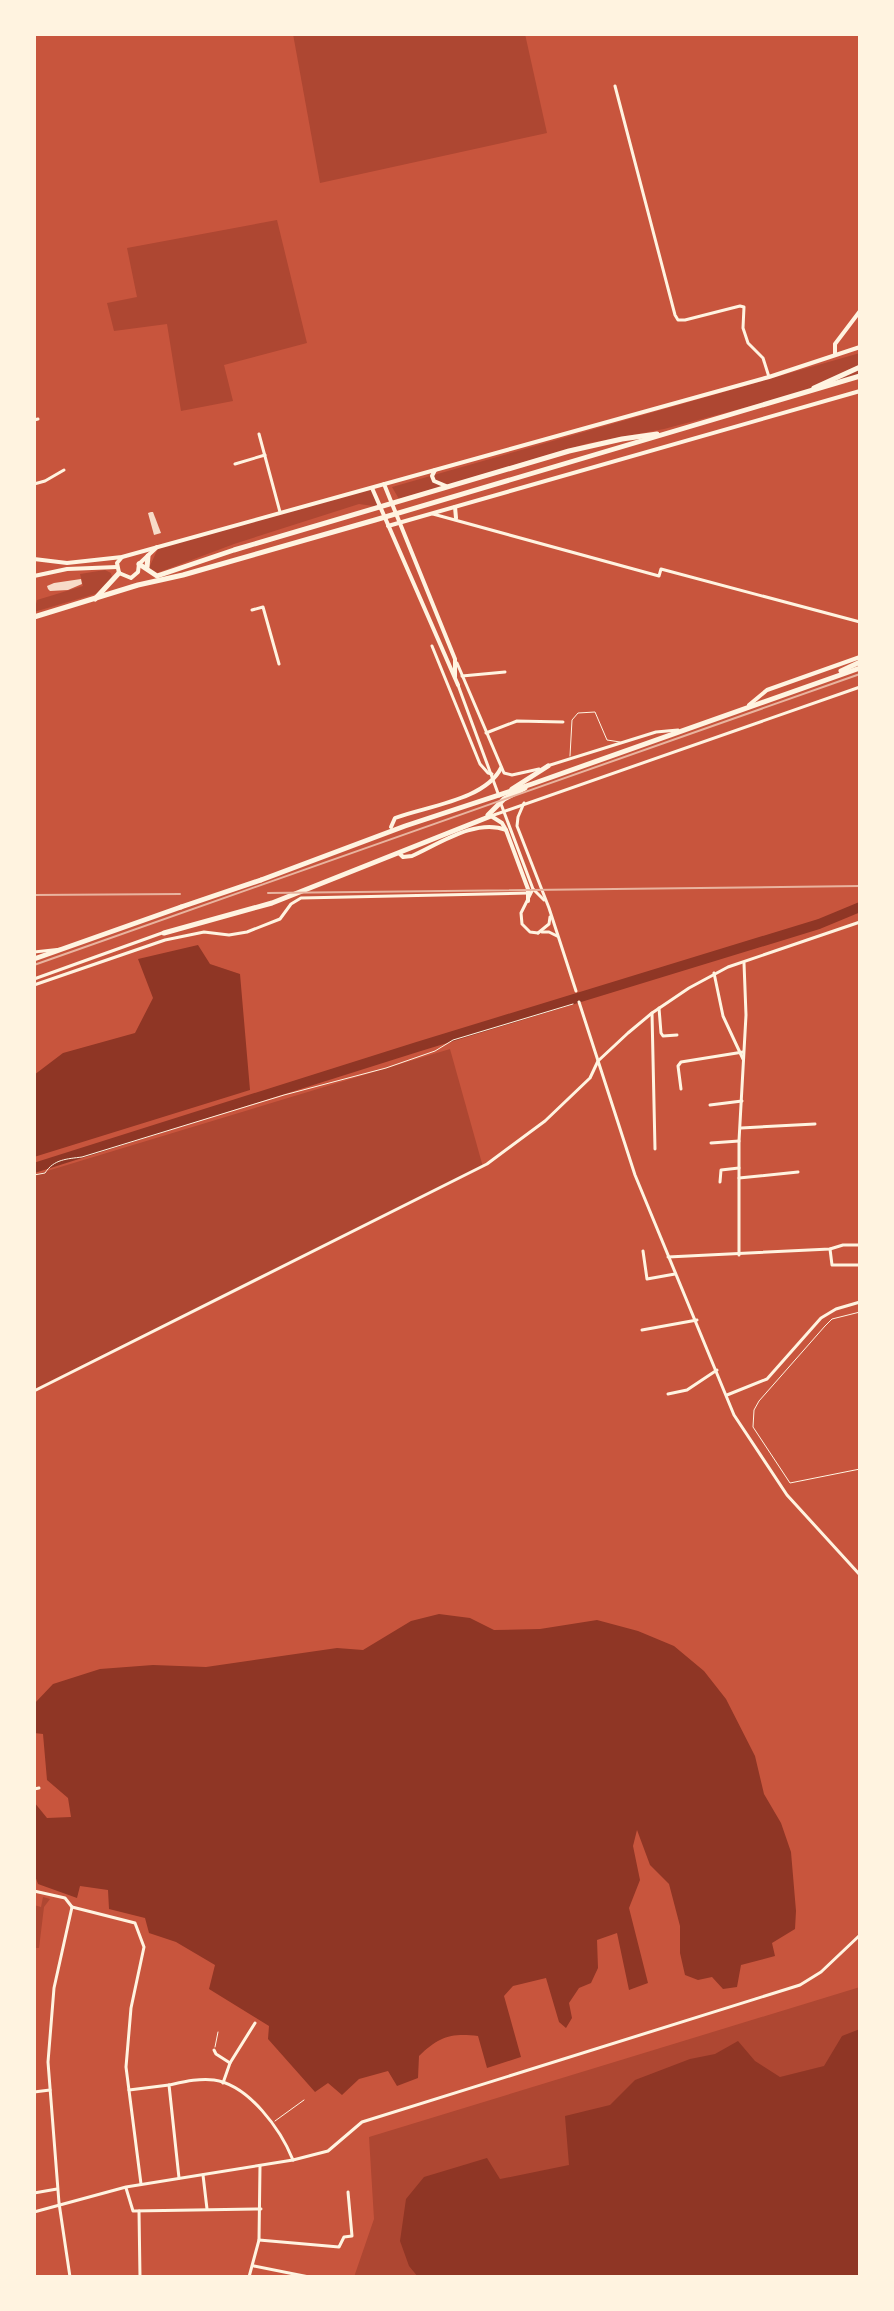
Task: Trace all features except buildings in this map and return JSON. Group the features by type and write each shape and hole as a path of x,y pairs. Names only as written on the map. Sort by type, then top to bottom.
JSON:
{"highway":[{"path":"793,397 860,367"},
{"path":"34,617 860,376"},
{"path":"139,564 157,576 569,451 622,439 670,433"},
{"path":"147,568 145,562 148,556"},
{"path":"93,601 118,570"},
{"path":"34,959 747,707 830,677 860,662"},
{"path":"511,790 548,766"},
{"path":"481,821 504,799 532,784"},
{"path":"164,933 272,903 491,816"}],"main road":[{"path":"835,354 835,344 860,311"},
{"path":"34,576 67,566 125,557 769,377 860,347"},
{"path":"388,526 860,391"},
{"path":"435,470 432,476 434,481 446,486"},
{"path":"384,484 455,659 456,682"},
{"path":"372,488 456,682"},
{"path":"455,507 456,518"},
{"path":"394,538 404,534"},
{"path":"34,559 67,566 118,570 133,577 139,564 159,546"},
{"path":"125,557 136,559 139,564"},
{"path":"118,570 125,557"},
{"path":"747,707 767,690 860,662"},
{"path":"391,827 395,818 480,789 490,783 500,770"},
{"path":"491,816 506,830 531,888 528,901"},
{"path":"398,851 403,857 412,856 481,827 495,826 506,830"}],"street":[{"path":"615,86 675,315 678,320 685,320 744,307 743,328 748,343 763,358 769,377"},
{"path":"259,434 280,512"},
{"path":"235,464 265,455"},
{"path":"34,484 64,470"},
{"path":"433,514 659,576 661,569 860,622"},
{"path":"138,585 157,576"},
{"path":"252,610 263,607 279,664"},
{"path":"432,646 480,764 488,773 500,770"},
{"path":"455,659 500,770 507,775 548,766 656,732 683,729"},
{"path":"462,676 505,672"},
{"path":"456,682 531,888 546,903"},
{"path":"491,816 860,687"},
{"path":"486,733 517,721 563,722"},
{"path":"524,803 517,826 550,913 635,1175 734,1415 782,1488 860,1575"},
{"path":"34,985 165,940 214,932 229,935 261,928 280,919 291,904 301,898 531,888"},
{"path":"528,901 521,913 522,924 530,932 549,932 557,936"},
{"path":"538,933 549,924 550,913"},
{"path":"34,1391 487,1164 545,1121 590,1078 598,1061 652,1013 714,973 860,922"},
{"path":"34,979 164,933"},
{"path":"34,952 64,949"},
{"path":"741,1053 746,1015 744,962"},
{"path":"714,973 723,1016 743,1059 739,1255"},
{"path":"659,1008 661,1033 663,1036 677,1035"},
{"path":"652,1013 655,1149"},
{"path":"681,1089 678,1066 681,1062 741,1053"},
{"path":"710,1105 743,1101"},
{"path":"741,1128 815,1124"},
{"path":"711,1143 739,1141"},
{"path":"720,1182 721,1170 739,1168"},
{"path":"739,1178 798,1172"},
{"path":"668,1257 739,1255 860,1245"},
{"path":"830,1249 832,1265 860,1265"},
{"path":"643,1251 647,1279 675,1274"},
{"path":"727,1395 767,1379 821,1318 836,1309 860,1302"},
{"path":"642,1330 697,1320"},
{"path":"668,1394 687,1390 717,1370"},
{"path":"782,1488 790,1483"},
{"path":"34,1891 65,1898 71,1904 135,1923 144,1947 128,2028 128,2090 141,2184"},
{"path":"70,2277 57,2189 49,2041 54,1988 71,1904"},
{"path":"34,2212 126,2187 260,2166 328,2151 355,2127 372,2119 800,1985 821,1972 860,1935"},
{"path":"223,2083 230,2063 255,2023"},
{"path":"214,2050 230,2063"},
{"path":"128,2090 198,2080 223,2083 239,2092 273,2123 293,2160"},
{"path":"169,2085 179,2178"},
{"path":"34,2092 50,2090"},
{"path":"249,2277 259,2240 260,2166"},
{"path":"203,2175 207,2209"},
{"path":"126,2187 132,2210 261,2209"},
{"path":"34,2193 57,2189"},
{"path":"259,2240 339,2247 344,2237 352,2236 348,2192"},
{"path":"139,2211 140,2277"},
{"path":"253,2266 309,2277"}],"lane":[{"path":"570,759 572,720 578,713 595,712 607,740 630,741"},
{"path":"214,2050 218,2032"},
{"path":"273,2123 304,2100"}],"path":[{"path":"34,1175 45,1173 51,1164 386,1068 438,1050 453,1040 579,1002"},
{"path":"860,1312 832,1319 763,1395 754,1410 753,1427 790,1483 860,1469"}],"shaded area":[{"path":"293,34 525,34 547,133 320,183"},
{"path":"277,220 307,343 224,365 233,401 181,411 167,324 114,331 107,303 137,297 127,248"},
{"path":"860,353 860,375 808,391 664,429 589,443 399,499 392,487"},
{"path":"373,487 380,507 359,504 234,544 157,573 149,568 159,546"},
{"path":"105,570 111,573 112,578 102,592 34,612 37,600 83,586 80,574"},
{"path":"198,945 210,964 240,974 250,1090 34,1157 34,1075 63,1053 135,1033 153,998 138,959"},
{"path":"450,1049 483,1167 34,1389 34,1175"},
{"path":"439,1614 470,1618 494,1630 540,1629 597,1620 638,1631 674,1646 704,1671 726,1699 755,1756 764,1794 781,1823 791,1852 795,1929 772,1943 775,1956 741,1965 737,1987 723,1989 712,1977 698,1980 685,1975 680,1953 680,1926 669,1884 650,1865 637,1830 633,1846 640,1880 629,1908 648,1983 629,1990 617,1933 597,1940 598,1968 591,1983 579,1988 569,2003 572,2018 566,2028 559,2022 546,1978 513,1986 504,1996 521,2057 487,2068 478,2036 452,2036 433,2044 419,2056 418,2078 397,2086 388,2071 359,2079 342,2095 328,2083 315,2092 268,2039 269,2026 209,1989 215,1965 176,1942 149,1933 145,1918 109,1909 108,1890 80,1886 77,1898 38,1884 34,1873 34,1802 47,1818 71,1817 68,1798 47,1780 43,1734 34,1733 34,1704 53,1684 100,1669 153,1665 206,1667 337,1648 363,1650 411,1621"},
{"path":"43,1897 50,1899 44,1907 39,1948 34,1948 34,1905 41,1907"},
{"path":"860,1987 860,2277 354,2277 374,2219 369,2137"},
{"path":"860,2029 860,2277 418,2277 409,2266 400,2241 406,2199 424,2177 487,2158 500,2179 569,2165 565,2116 610,2105 635,2080 690,2059 715,2054 738,2041 755,2061 780,2077 824,2066 842,2036"}],"waterway":[{"path":"34,1168 819,924 860,907"}],"railway":[{"path":"34,965 860,674"},
{"path":"268,893 860,886"},
{"path":"34,895 180,894"}]}
